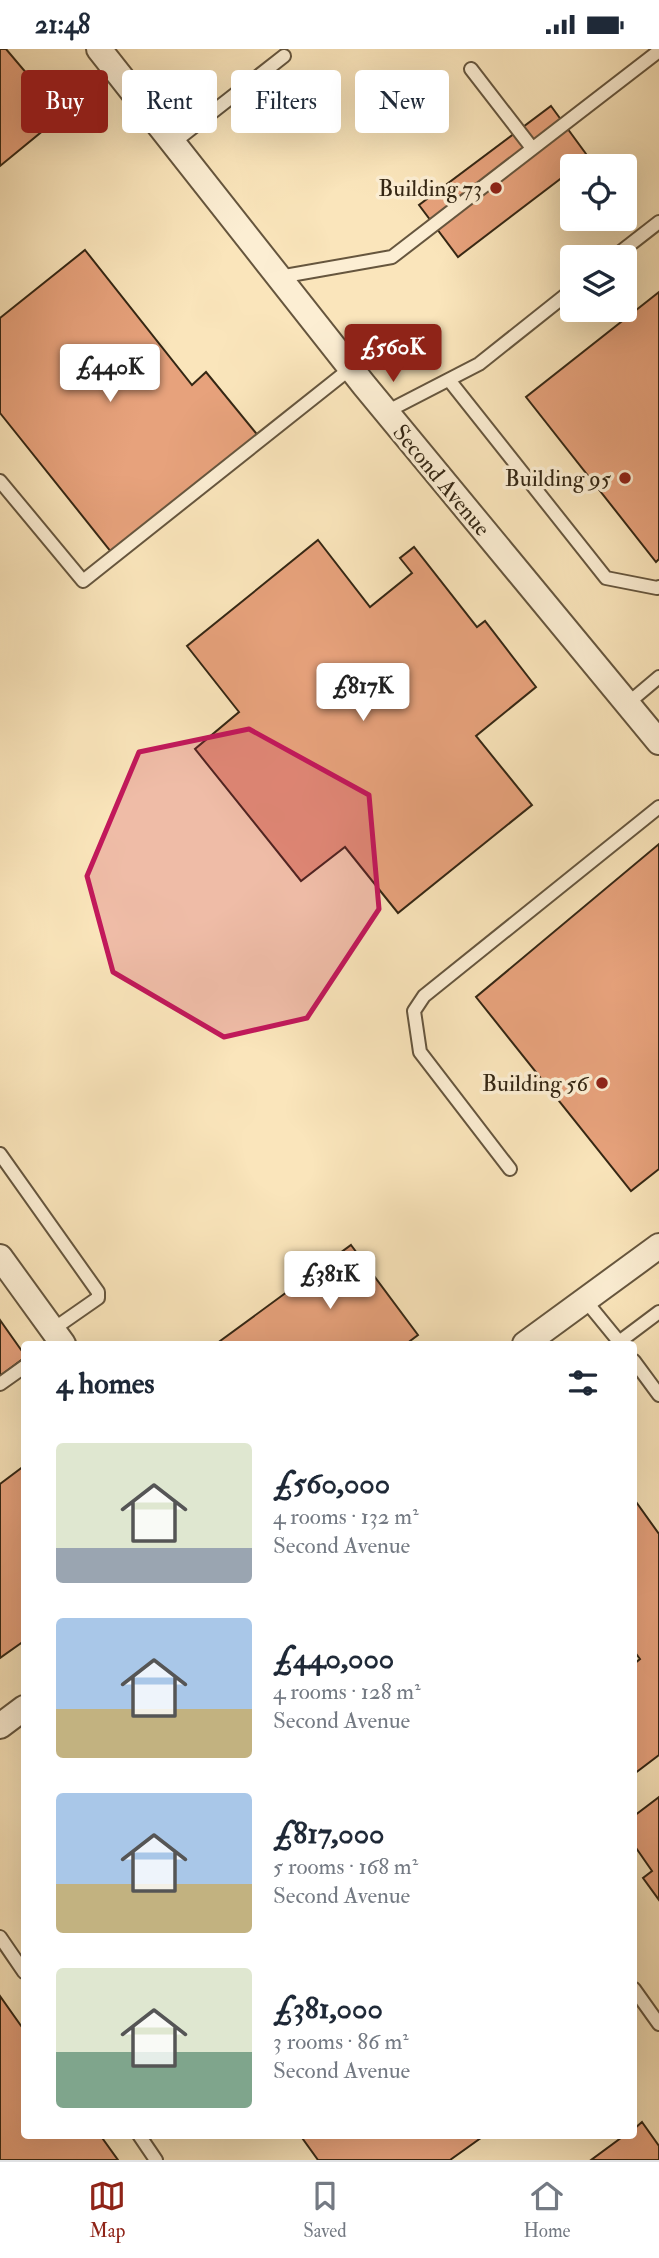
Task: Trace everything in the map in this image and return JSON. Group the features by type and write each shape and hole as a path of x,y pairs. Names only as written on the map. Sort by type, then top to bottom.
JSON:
{"street":[{"name":"Second Avenue","path":"99,49 386,412 659,742"},
{"path":"528,1341 659,1245"},
{"path":"0,1257 58,1340"},
{"path":"0,1726 21,1710"}],"lane":[{"path":"278,277 392,257 659,51"},
{"path":"173,143 284,56"},
{"path":"471,69 532,148"},
{"path":"629,245 659,222"},
{"path":"386,412 479,364 560,300"},
{"path":"0,481 83,581 351,368"},
{"path":"449,380 606,578 659,587"},
{"path":"627,704 659,677"},
{"path":"510,1169 419,1052 414,1011 424,996 659,807"},
{"path":"0,1154 98,1292 98,1298 58,1340"},
{"path":"585,1300 618,1341"},
{"path":"623,1341 659,1312"},
{"path":"637,1365 659,1395"},
{"path":"0,1384 21,1369"},
{"path":"0,1937 21,1968"},
{"path":"637,1993 659,2024"},
{"path":"142,2139 156,2160"}],"highlighted area":[{"path":"249,729 369,795 379,909 307,1018 224,1037 113,972 87,876 139,752"}],"building":[{"path":"0,49 6,49 24,70 21,70 21,133 40,133 0,166"},
{"name":"Building 73","path":"551,106 586,154 560,154 560,179 458,257 419,205"},
{"path":"85,250 192,385 206,372 260,438 112,553 0,413 0,318"},
{"name":"Building 95","path":"659,292 659,559 656,562 526,397 621,322 637,322 637,309"},
{"path":"318,540 370,607 412,573 400,558 414,547 477,627 485,621 536,687 476,736 532,805 398,913 345,847 301,881 195,749 239,712 187,646"},
{"name":"Building 56","path":"659,844 659,1169 631,1191 476,997"},
{"path":"351,1245 418,1335 410,1341 220,1341"},
{"path":"0,1320 21,1350 21,1360 0,1376"},
{"path":"21,1468 21,1643 0,1658 0,1484"},
{"path":"637,1503 659,1534 659,1755 637,1772 637,1662 640,1659 637,1655"},
{"path":"659,1797 659,1900 643,1878 652,1871 637,1849 637,1814"},
{"path":"0,1996 21,2026 21,2139 103,2139 118,2160 0,2160"},
{"path":"642,2122 659,2146 659,2160 591,2160 620,2139 637,2139 637,2126"},
{"path":"303,2139 479,2139 450,2160 318,2160"}],"place":[{"name":"Building 73","path":"496,188"},
{"name":"Building 95","path":"625,478"},
{"name":"Building 56","path":"602,1083"}]}
